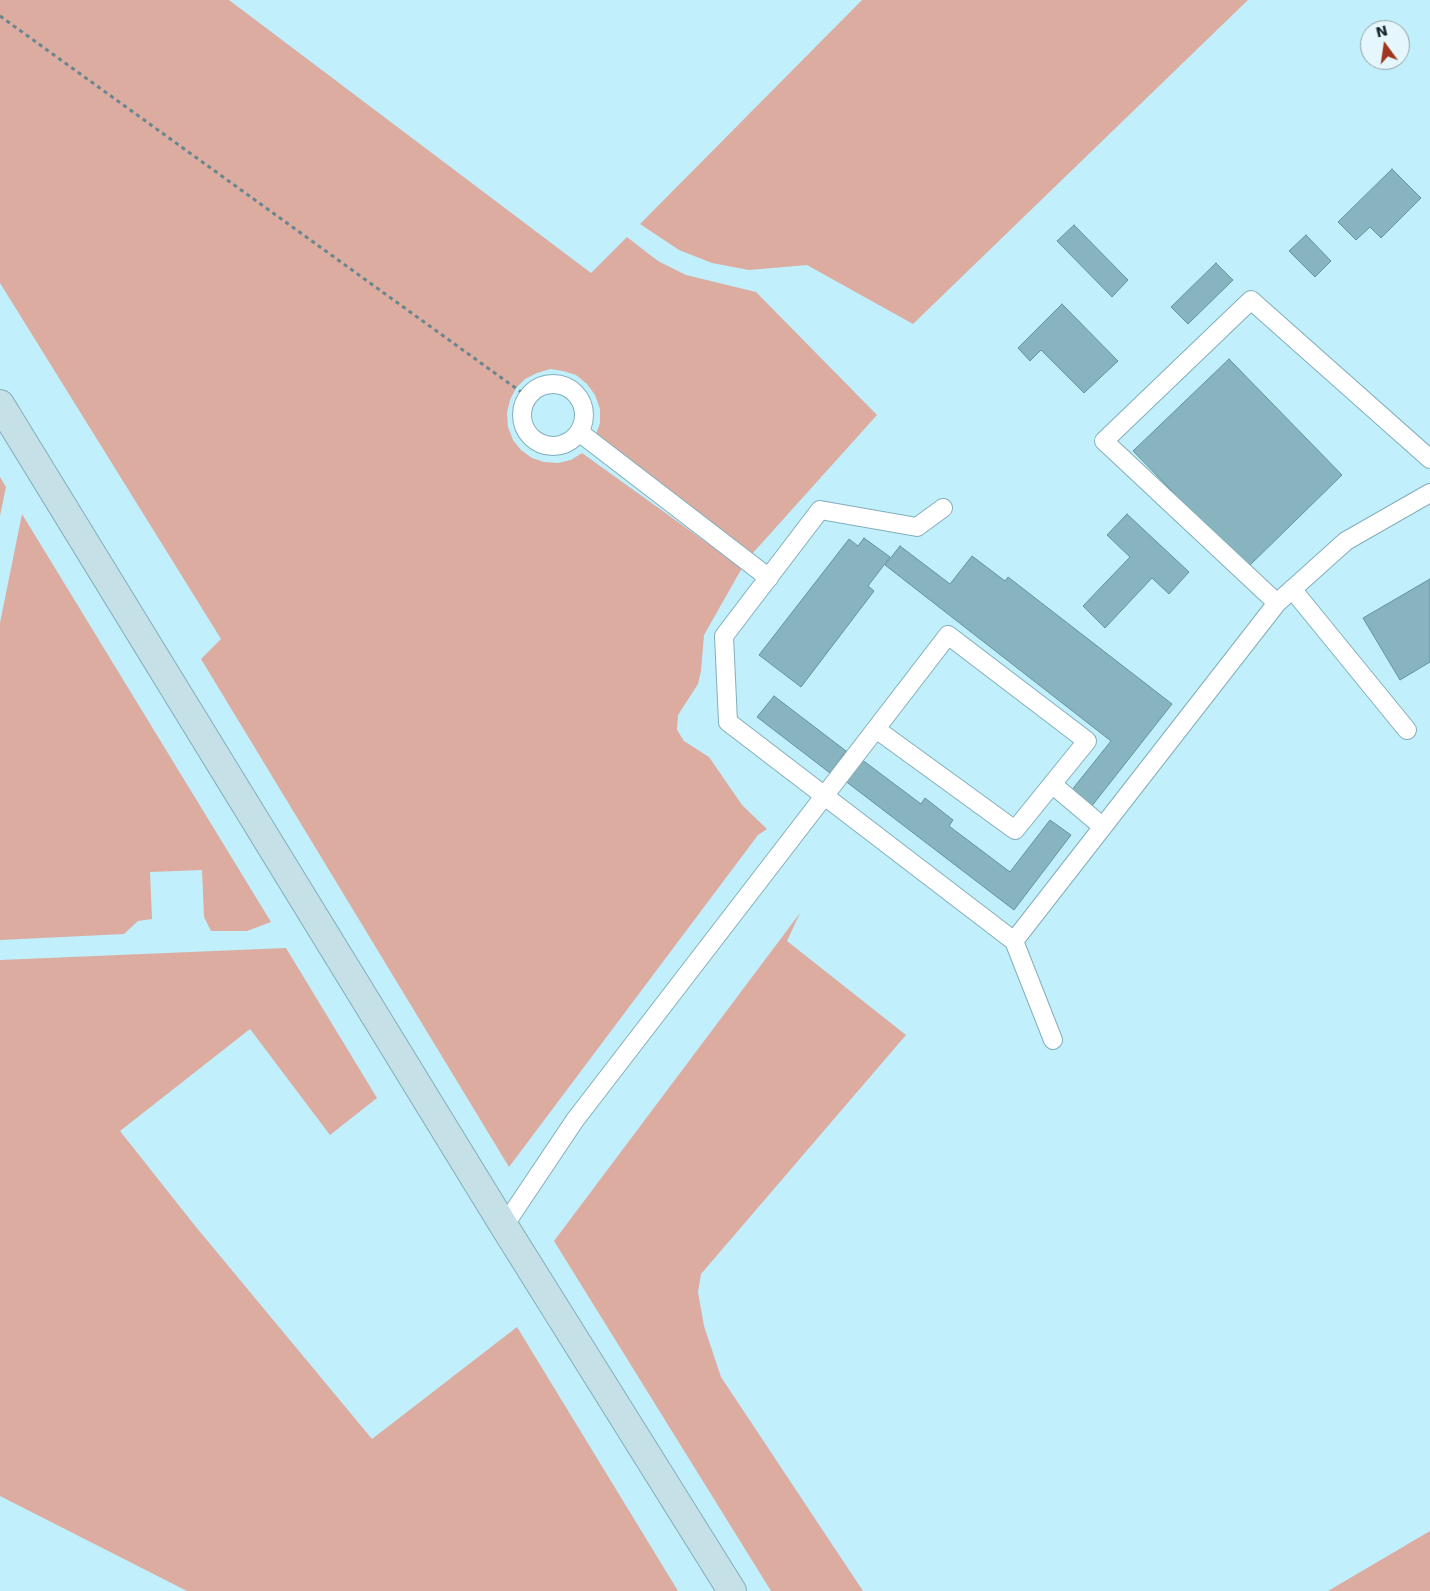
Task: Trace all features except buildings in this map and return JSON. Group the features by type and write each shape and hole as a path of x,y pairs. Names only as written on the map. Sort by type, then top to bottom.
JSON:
{"main road":[{"path":"0,404 504,1226 732,1591"}],"lane":[{"path":"1277,603 1104,441 1251,300 1430,459"},
{"path":"554,384 564,386 574,392 580,400 584,411 584,421 579,432 572,440 553,446 544,445 535,440 523,425 522,415 528,397 535,390 554,384"},
{"path":"579,432 769,578"},
{"path":"1014,941 1277,603 1346,541 1430,493"},
{"path":"943,508 917,527 820,510 724,636 728,722 1014,941 1053,1040"},
{"path":"1292,589 1407,730"},
{"path":"504,1226 575,1120 948,635 1087,741 1015,830 876,729"},
{"path":"1052,784 1103,827"}],"path":[{"path":"0,16 528,397"}],"shaded area":[{"path":"0,0 229,0 591,273 627,237 658,261 686,275 756,292 877,415 752,554 595,437 600,423 600,409 595,395 587,384 576,375 550,369 537,373 525,379 516,388 510,400 507,413 508,427 513,440 521,450 532,458 544,462 558,463 571,460 582,453 742,568 704,635 698,684 678,715 677,730 684,741 709,757 742,805 767,829 758,835 509,1167 201,659 221,639 0,283"},
{"path":"862,0 1248,0 913,324 807,265 749,270 712,263 679,250 640,224"},
{"path":"0,477 6,487 0,516"},
{"path":"22,514 271,922 247,931 211,931 204,917 202,870 150,872 152,919 138,921 124,934 0,940 0,623"},
{"path":"800,913 787,941 906,1035 701,1274 698,1292 704,1326 721,1377 863,1591 771,1591 554,1241"},
{"path":"286,948 377,1098 330,1135 250,1029 120,1131 196,1227 372,1439 517,1327 678,1591 187,1591 0,1496 0,960"},
{"path":"1430,1531 1430,1591 1328,1591"}]}
